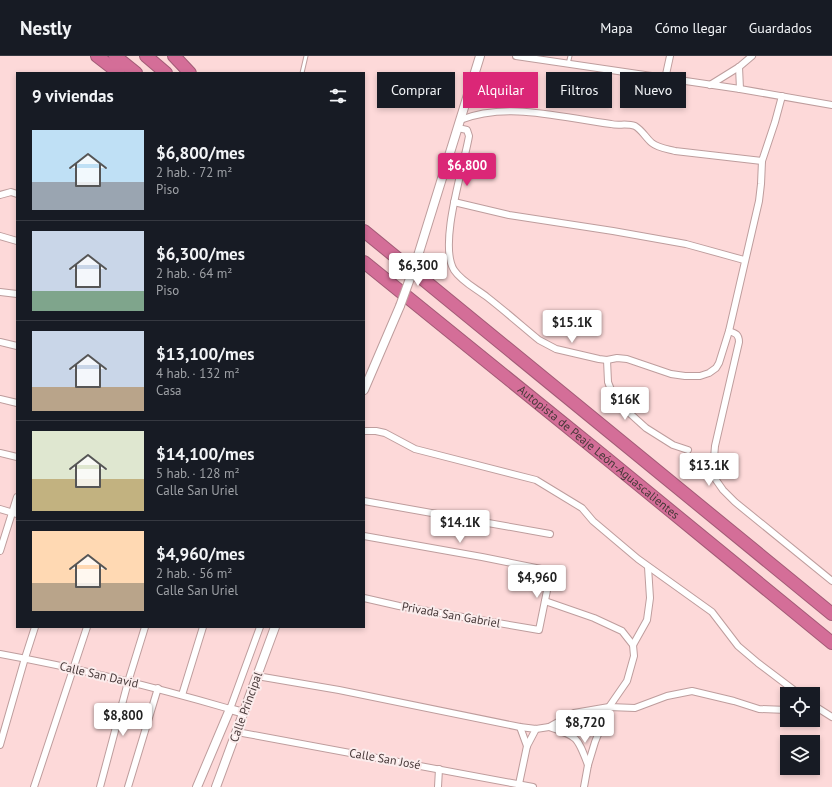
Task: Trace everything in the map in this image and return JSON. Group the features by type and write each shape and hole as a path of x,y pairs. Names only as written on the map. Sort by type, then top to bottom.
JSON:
{"highway":[{"path":"97,56 118,72"},
{"path":"115,56 135,72"},
{"path":"146,56 165,72"},
{"path":"174,56 189,72"},
{"path":"365,232 832,614"},
{"name":"Autopista de Peaje León-Aguascalientes","path":"365,263 832,643"}],"street":[{"path":"365,388 400,306 416,262 480,56"},
{"path":"516,56 620,72"},
{"path":"667,72 670,56"},
{"path":"710,85 739,67 752,56"},
{"path":"739,67 740,89"},
{"path":"686,82 740,89 832,105"},
{"path":"458,128 467,130 468,136 454,202 449,237 449,250 454,270 463,280 548,346 599,359 627,359 670,374 700,376 709,373 716,368 729,331 744,260 750,242 759,201 762,161 782,96"},
{"path":"460,120 480,113 493,111 533,113 611,124 630,125 639,129 652,144 663,148 675,151 762,161"},
{"path":"0,195 11,192 16,194"},
{"path":"454,202 509,215 686,244 744,260"},
{"path":"0,236 16,241"},
{"path":"0,292 16,294"},
{"path":"729,331 737,334 740,342 715,446 713,470 716,480 723,490 735,502 832,581"},
{"path":"0,342 16,346"},
{"path":"607,360 608,382 615,400 646,428 673,445 688,450"},
{"path":"0,399 16,403"},
{"path":"365,431 385,433 415,449 536,480 582,508 593,521 648,566 712,612 738,646 758,664 789,687"},
{"path":"0,453 16,457"},
{"path":"365,501 550,534"},
{"path":"0,551 14,513 16,502"},
{"path":"0,509 14,513"},
{"path":"365,536 551,571 545,602 594,618 622,632 633,645"},
{"path":"584,787 588,765 595,742 609,707 627,681 634,656 633,645 647,620 650,598 648,566"},
{"name":"Privada San Gabriel","path":"365,598 399,606 539,630 545,602"},
{"path":"0,745 35,628"},
{"path":"34,787 87,628"},
{"path":"100,787 128,682 145,628"},
{"path":"182,695 203,628"},
{"path":"197,787 230,708 260,628"},
{"name":"Calle Principal","path":"216,787 275,628"},
{"name":"Calle San David","path":"0,654 73,668 158,688 244,713"},
{"path":"257,676 339,690 536,729 549,727 574,712 609,707 635,708 667,696 692,691 734,701 759,709 780,710"},
{"path":"128,787 158,688"},
{"path":"822,711 832,717"},
{"path":"520,727 527,746"},
{"path":"549,727 572,735 580,743 588,765"},
{"path":"519,784 527,746 536,729"},
{"name":"Calle San José","path":"237,732 438,769 500,784 519,784 533,787"},
{"path":"438,769 438,787"}],"lane":[{"path":"302,72 306,56"},
{"path":"568,64 570,56"}]}
